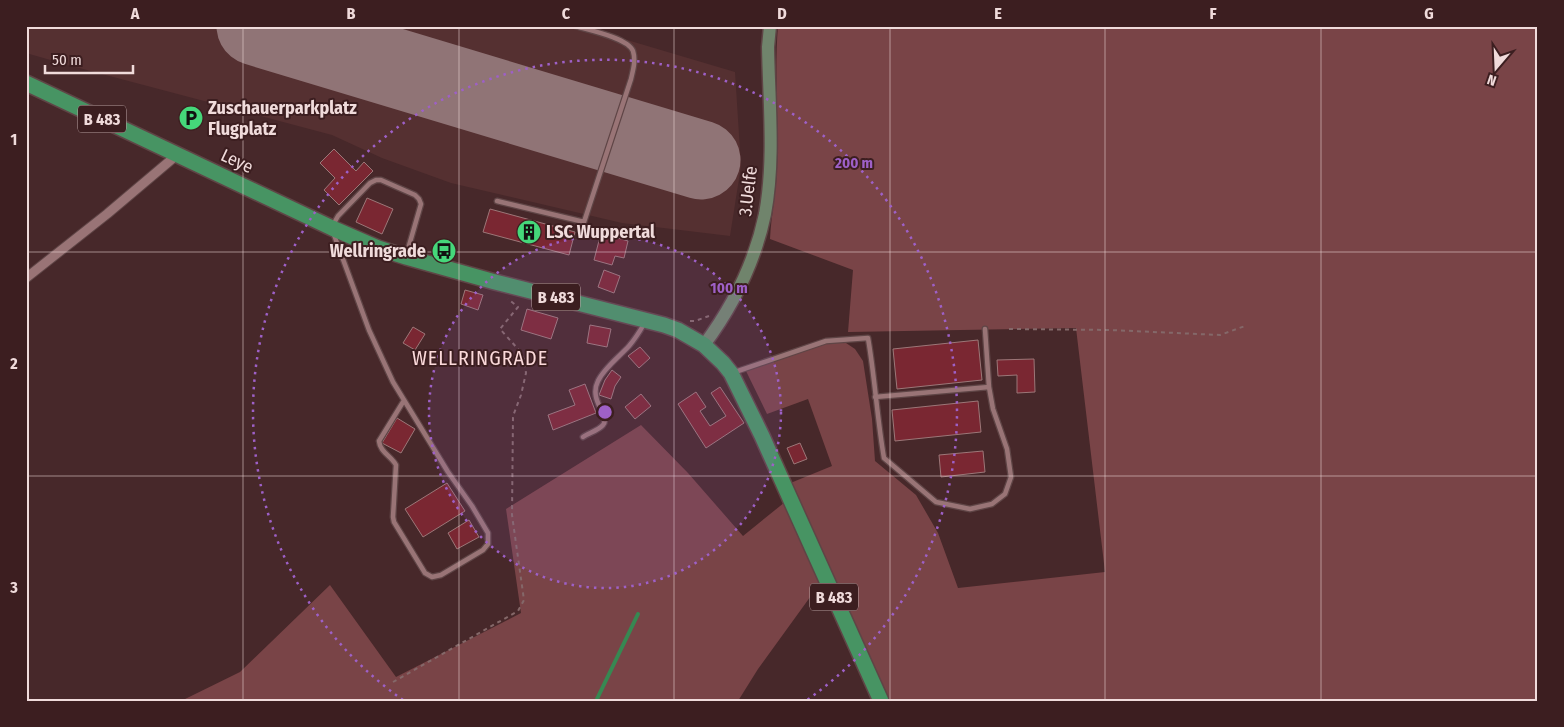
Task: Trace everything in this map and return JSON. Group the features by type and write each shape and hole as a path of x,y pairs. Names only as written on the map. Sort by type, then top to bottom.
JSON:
{"main road":[{"name":"Leye","path":"26,83 332,228 378,248 406,257"},
{"name":"B 483","path":"406,257 495,282 646,320 678,330 704,345 731,373 881,701"}],"street":[{"name":"3.Uelfe","path":"704,345 731,304 744,279 755,252 765,214 770,171 768,46 770,26"},
{"path":"26,278 178,154"}],"lane":[{"path":"497,201 584,222 634,63 633,50 624,41 575,26"},
{"path":"404,402 379,441 382,450 393,459 396,465 394,522 425,573 432,576 441,575 483,550 488,544 488,534 472,506 404,402 383,362 369,330 332,228 344,209 370,183 376,180 415,195 421,204 406,257"},
{"path":"583,437 603,425 605,420 594,392 598,380 630,344 646,320"},
{"path":"731,373 787,356 826,341 868,338 884,458 936,502 970,509 992,504 1005,494 1010,477 1007,449 992,409 986,329"},
{"path":"875,397 990,387"}],"path":[{"path":"429,248 449,255"},
{"path":"393,682 518,611 524,600 512,515 513,416 521,395 526,373 524,359 518,349 500,329 518,307 499,291 495,282"},
{"path":"684,321 695,321 714,314"},
{"path":"1009,328 1220,335 1245,326"}],"shaded area":[{"path":"26,26 580,26 735,72 741,166 730,236 622,223 451,183 382,158 332,135 26,53"},
{"path":"778,26 1538,26 1538,701 883,701 788,484 832,466 808,399 767,414 746,371 826,343 843,341 855,349 863,361 872,419 875,461 916,495 938,533 958,588 1105,572 1076,328 848,332 853,270 770,239 777,170 776,62"},
{"path":"641,425 688,473 743,536 785,502 821,582 758,669 738,701 181,701 240,672 330,585 396,677 521,613 506,509"}],"building":[{"path":"334,149 356,171 364,162 373,171 339,205 324,190 335,178 320,163"},
{"path":"367,198 393,209 382,234 356,222"},
{"name":"LSC Wuppertal","path":"490,209 575,232 569,255 483,232"},
{"path":"601,233 628,241 624,258 615,256 612,265 594,260"},
{"path":"604,270 620,276 614,293 598,287"},
{"path":"465,290 483,295 478,310 461,304"},
{"path":"527,309 558,318 551,339 521,330"},
{"path":"590,325 611,329 607,347 587,343"},
{"path":"413,327 425,334 415,350 403,343"},
{"path":"978,340 982,380 897,389 893,349"},
{"path":"640,347 650,358 639,368 628,356"},
{"path":"1034,359 1035,392 1017,393 1017,375 998,376 997,360"},
{"path":"612,370 621,377 615,386 611,399 599,395 605,380"},
{"path":"585,384 596,413 553,430 548,415 575,405 569,390"},
{"path":"720,387 744,423 706,448 678,404 696,392 706,407 700,411 710,426 726,416 711,393"},
{"path":"641,394 651,406 635,419 625,407"},
{"path":"978,401 981,432 895,441 892,410"},
{"path":"397,418 415,429 401,453 382,443"},
{"path":"800,443 807,459 794,464 787,448"},
{"path":"983,451 985,472 941,477 939,455"},
{"path":"447,483 465,511 423,537 405,509"},
{"path":"469,520 479,537 457,549 448,533"}],"waterway":[{"path":"596,701 638,614"}],"runway":[{"path":"256,26 701,160"}],"place":[{"name":"Zuschauerparkplatz Flugplatz","path":"191,118"},
{"name":"LSC Wuppertal","path":"529,232"},
{"name":"Wellringrade","path":"444,251"}],"district":[{"name":"WELLRINGRADE","path":"480,358"}]}
